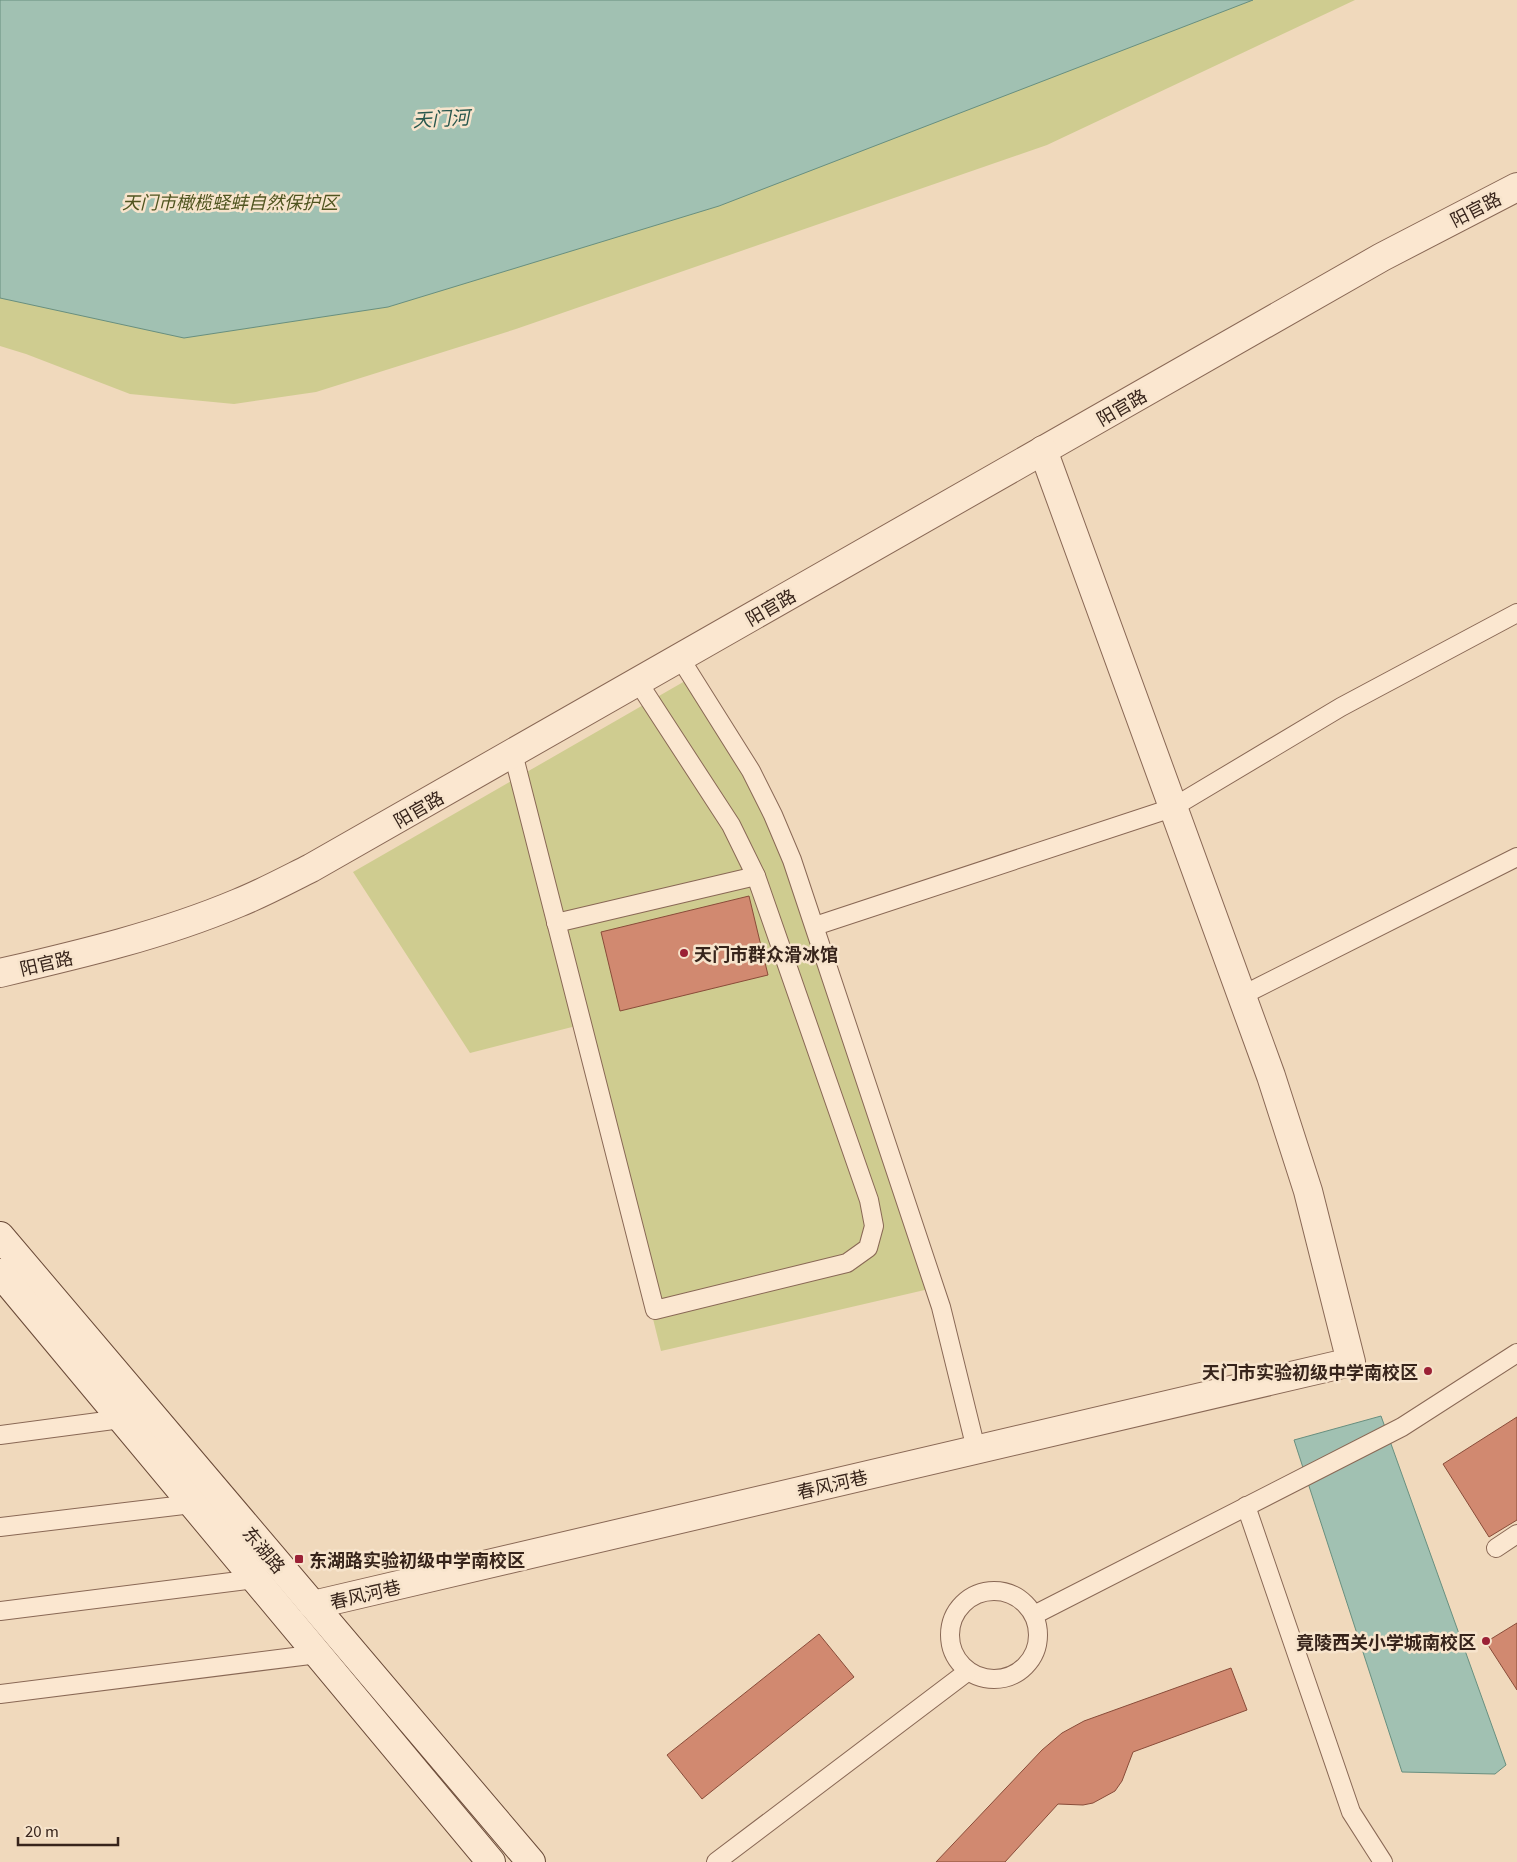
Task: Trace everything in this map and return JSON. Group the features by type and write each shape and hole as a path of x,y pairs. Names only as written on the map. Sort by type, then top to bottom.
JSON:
{"street":[{"name":"阳官路","path":"0,973 90,952 167,929 239,903 311,868 1382,257 1517,186"},
{"path":"1043,450 1240,996"},
{"name":"春风河巷","path":"313,1605 1350,1362 1308,1191 1271,1076 1240,996"},
{"name":"东湖路","path":"0,1236 531,1862"},
{"name":"东湖路","path":"0,1273 491,1862"}],"lane":[{"path":"815,926 1172,808 1341,707 1517,613"},
{"path":"680,658 751,771 773,815 792,860 941,1307 976,1449"},
{"path":"513,753 655,1310 847,1263 868,1248 874,1226 869,1200 756,876 731,825 638,682"},
{"path":"1240,996 1517,857"},
{"path":"556,923 756,876"},
{"path":"1034,1615 1402,1427 1517,1353"},
{"path":"0,1435 121,1419"},
{"path":"0,1527 192,1504"},
{"path":"1246,1506 1351,1812 1382,1862"},
{"path":"1496,1548 1517,1534"},
{"path":"0,1611 255,1579"},
{"path":"985,1592 1000,1592 1014,1596 1025,1604 1034,1615 1038,1629 1038,1643 1033,1657 1023,1669 1010,1677 995,1680 981,1678 967,1672 957,1661 950,1647 949,1632 952,1617 960,1605 972,1596 985,1592"},
{"path":"0,1694 318,1654"},
{"path":"716,1862 967,1672"}],"green space":[{"name":"天门市橄榄蛏蚌自然保护区","path":"0,0 1355,0 1047,145 516,329 316,392 234,404 130,394 26,354 0,346"},
{"path":"685,681 767,812 929,1289 661,1351 580,1025 470,1053 353,872"}],"water":[{"name":"天门市橄榄蛏蚌自然保护区","path":"0,0 1253,0 719,206 388,307 184,338 0,298"},
{"path":"1381,1416 1506,1765 1495,1774 1402,1772 1294,1440"}],"building":[{"name":"天门市群众滑冰馆","path":"749,896 768,975 620,1011 601,932"},
{"path":"1517,1417 1517,1520 1489,1537 1443,1464"},
{"path":"1517,1623 1517,1690 1486,1642"},
{"path":"819,1634 854,1677 702,1799 667,1755"},
{"path":"1231,1668 1247,1710 1133,1752 1122,1781 1115,1791 1093,1803 1083,1805 1058,1804 1005,1862 936,1862 1042,1750 1062,1733 1084,1721"}],"place":[{"name":"天门市群众滑冰馆","path":"684,953"},
{"name":"天门市实验初级中学南校区","path":"1428,1371"},
{"name":"东湖路实验初级中学南校区","path":"299,1559"},
{"name":"竟陵西关小学城南校区","path":"1486,1641"}],"water label":[{"name":"天门河","path":"441,117"}]}
